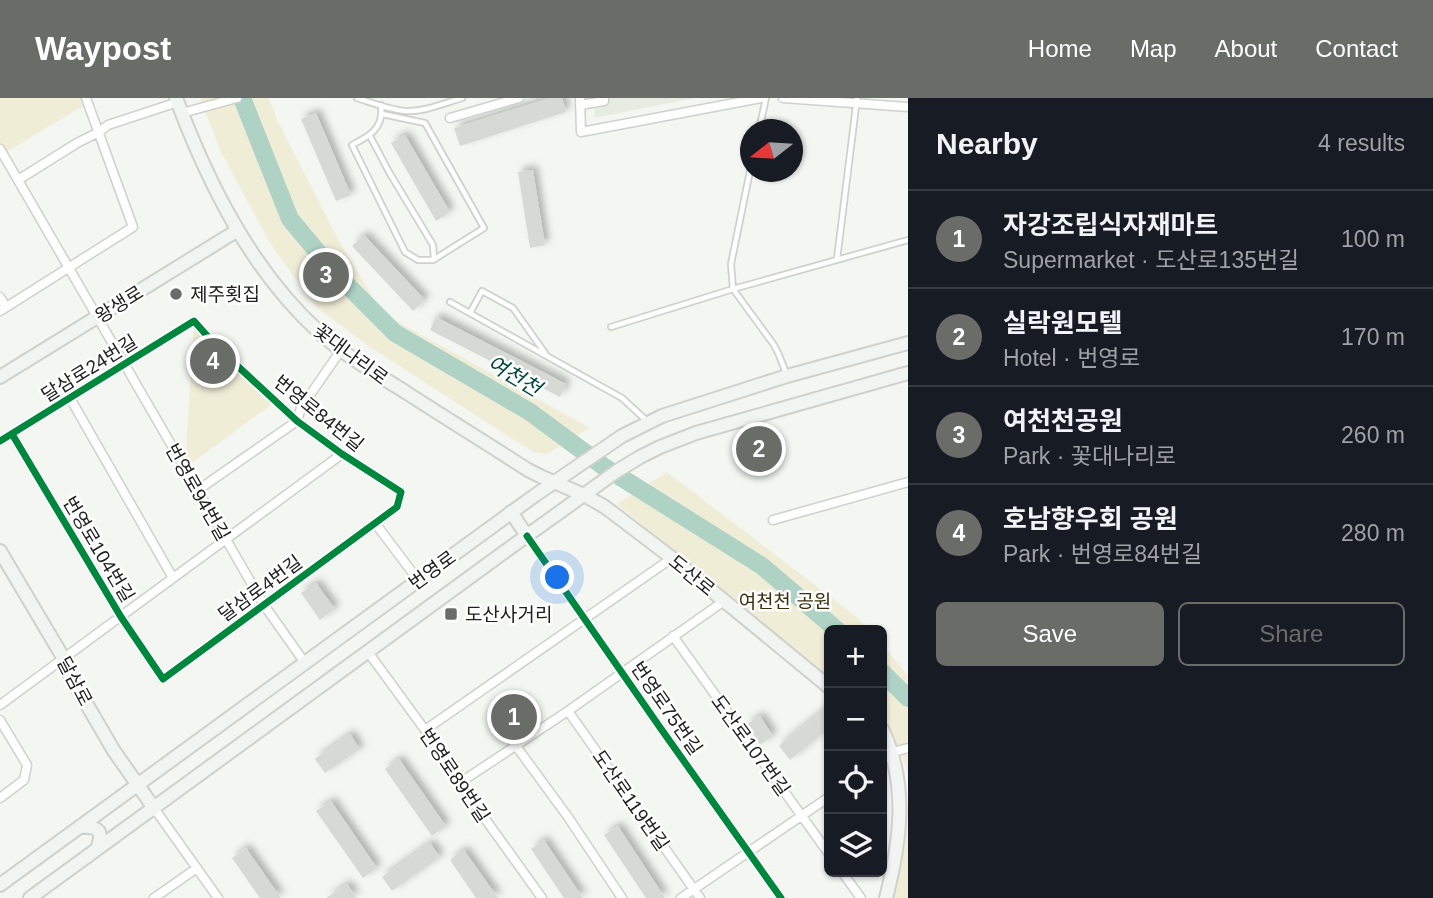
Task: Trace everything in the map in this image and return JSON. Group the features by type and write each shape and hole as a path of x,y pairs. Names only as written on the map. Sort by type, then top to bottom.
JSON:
{"main road":[{"name":"꽃대나리로","path":"179,104 214,186 238,230 278,288 320,333 341,350 528,470 553,482 589,492"},
{"name":"왕생로","path":"0,377 238,230"},
{"name":"번영로","path":"0,885 511,512 622,436 648,422 688,407 787,376 908,343"},
{"name":"번영로","path":"30,898 527,536 640,457 696,433 908,373"},
{"name":"도산로","path":"589,492 824,683"},
{"path":"511,512 527,536"},
{"name":"달삼로","path":"0,551 64,659 69,674 114,751 153,808"},
{"path":"886,898 905,826 907,795 902,749 887,734"},
{"path":"80,827 96,827 100,841 97,849"}],"street":[{"path":"0,298 3,309 133,227 86,98"},
{"path":"18,180 108,125 179,104 202,107 237,98"},
{"path":"450,118 519,98"},
{"path":"604,98 604,101 580,102 581,132 763,98"},
{"path":"783,98 857,101 908,107"},
{"name":"번영로94번길","path":"0,149 264,605 305,663"},
{"name":"달삼로24번길","path":"0,441 194,321"},
{"name":"번영로84번길","path":"194,321 218,348 298,421 342,454 401,492 397,507 375,523"},
{"path":"198,491 298,421 301,408 341,350"},
{"path":"70,398 173,578"},
{"name":"번영로104번길","path":"12,434 121,617 163,679"},
{"path":"0,705 342,454"},
{"path":"773,520 908,482"},
{"path":"375,523 418,580"},
{"name":"달삼로4번길","path":"163,679 375,523"},
{"name":"번영로75번길","path":"527,536 781,898"},
{"path":"425,730 672,558"},
{"path":"461,782 568,711 724,601"},
{"name":"도산로107번길","path":"673,636 824,846"},
{"name":"번영로89번길","path":"368,652 542,898"},
{"name":"도산로119번길","path":"568,711 700,898"},
{"path":"0,719 27,765 24,780 0,798"},
{"path":"516,746 622,898"},
{"path":"681,898 824,800"},
{"path":"153,808 218,898"},
{"path":"154,898 197,868"},
{"path":"846,877 861,898"}],"lane":[{"path":"357,98 408,111 462,98"},
{"path":"760,119 763,98"},
{"path":"837,259 857,101"},
{"path":"381,105 382,114 370,136 352,145 405,252 418,260 434,259 484,228 425,123 382,114"},
{"path":"370,136 433,245 434,259"},
{"path":"749,182 731,264 733,289 774,345 787,376"},
{"path":"611,327 733,289 908,240"},
{"path":"470,313 482,291 513,308 546,356"},
{"path":"450,302 622,398 648,422"}],"shaded area":[{"path":"596,98 694,98 594,118"}],"green space":[{"path":"0,98 86,98 88,103 3,154 0,149"},
{"path":"200,98 269,98 277,120 338,239 382,313 590,428 547,454 533,452 370,347 316,307 270,243 221,152"},
{"path":"194,321 276,401 185,468"},
{"name":"여천천 공원","path":"667,472 864,625 824,625 824,676 617,504"},
{"path":"887,650 908,676 908,775 899,748 887,731"},
{"path":"908,804 908,898 891,898"}],"building":[{"path":"550,98 562,98 566,112 460,146 454,128"},
{"path":"316,113 351,195 336,201 301,119"},
{"path":"405,135 450,212 436,221 391,143"},
{"path":"533,170 545,245 530,248 518,172"},
{"path":"364,235 425,300 413,311 352,246"},
{"path":"436,317 566,384 560,397 430,330"},
{"path":"316,583 335,609 320,620 301,593"},
{"path":"824,709 824,732 790,760 779,746"},
{"path":"760,716 773,736 760,745 747,724"},
{"path":"350,734 360,749 325,773 315,759"},
{"path":"399,759 446,826 432,836 385,769"},
{"path":"331,801 377,868 363,878 316,811"},
{"path":"618,826 665,898 646,898 604,835"},
{"path":"544,840 583,898 564,898 531,849"},
{"path":"430,843 440,857 392,891 382,877"},
{"path":"246,848 281,898 260,898 232,858"},
{"path":"464,850 498,898 476,898 450,860"},
{"path":"347,884 356,898 326,898"}],"waterway":[{"name":"여천천","path":"242,98 290,219 336,274 395,333 530,412 603,466 762,566 831,625"},
{"name":"여천천","path":"887,677 908,698"}],"cycle path":[{"path":"0,441 194,321 218,348 297,421 401,492 397,507 163,679 121,617 12,434"},
{"path":"527,536 781,898"}],"place":[{"name":"여천천공원","path":"326,275"},
{"name":"제주횟집","path":"176,294"},
{"name":"호남향우회 공원","path":"213,361"},
{"name":"실락원모텔","path":"759,449"},
{"name":"도산사거리","path":"451,614"},
{"name":"자강조립식자재마트","path":"514,717"}]}
